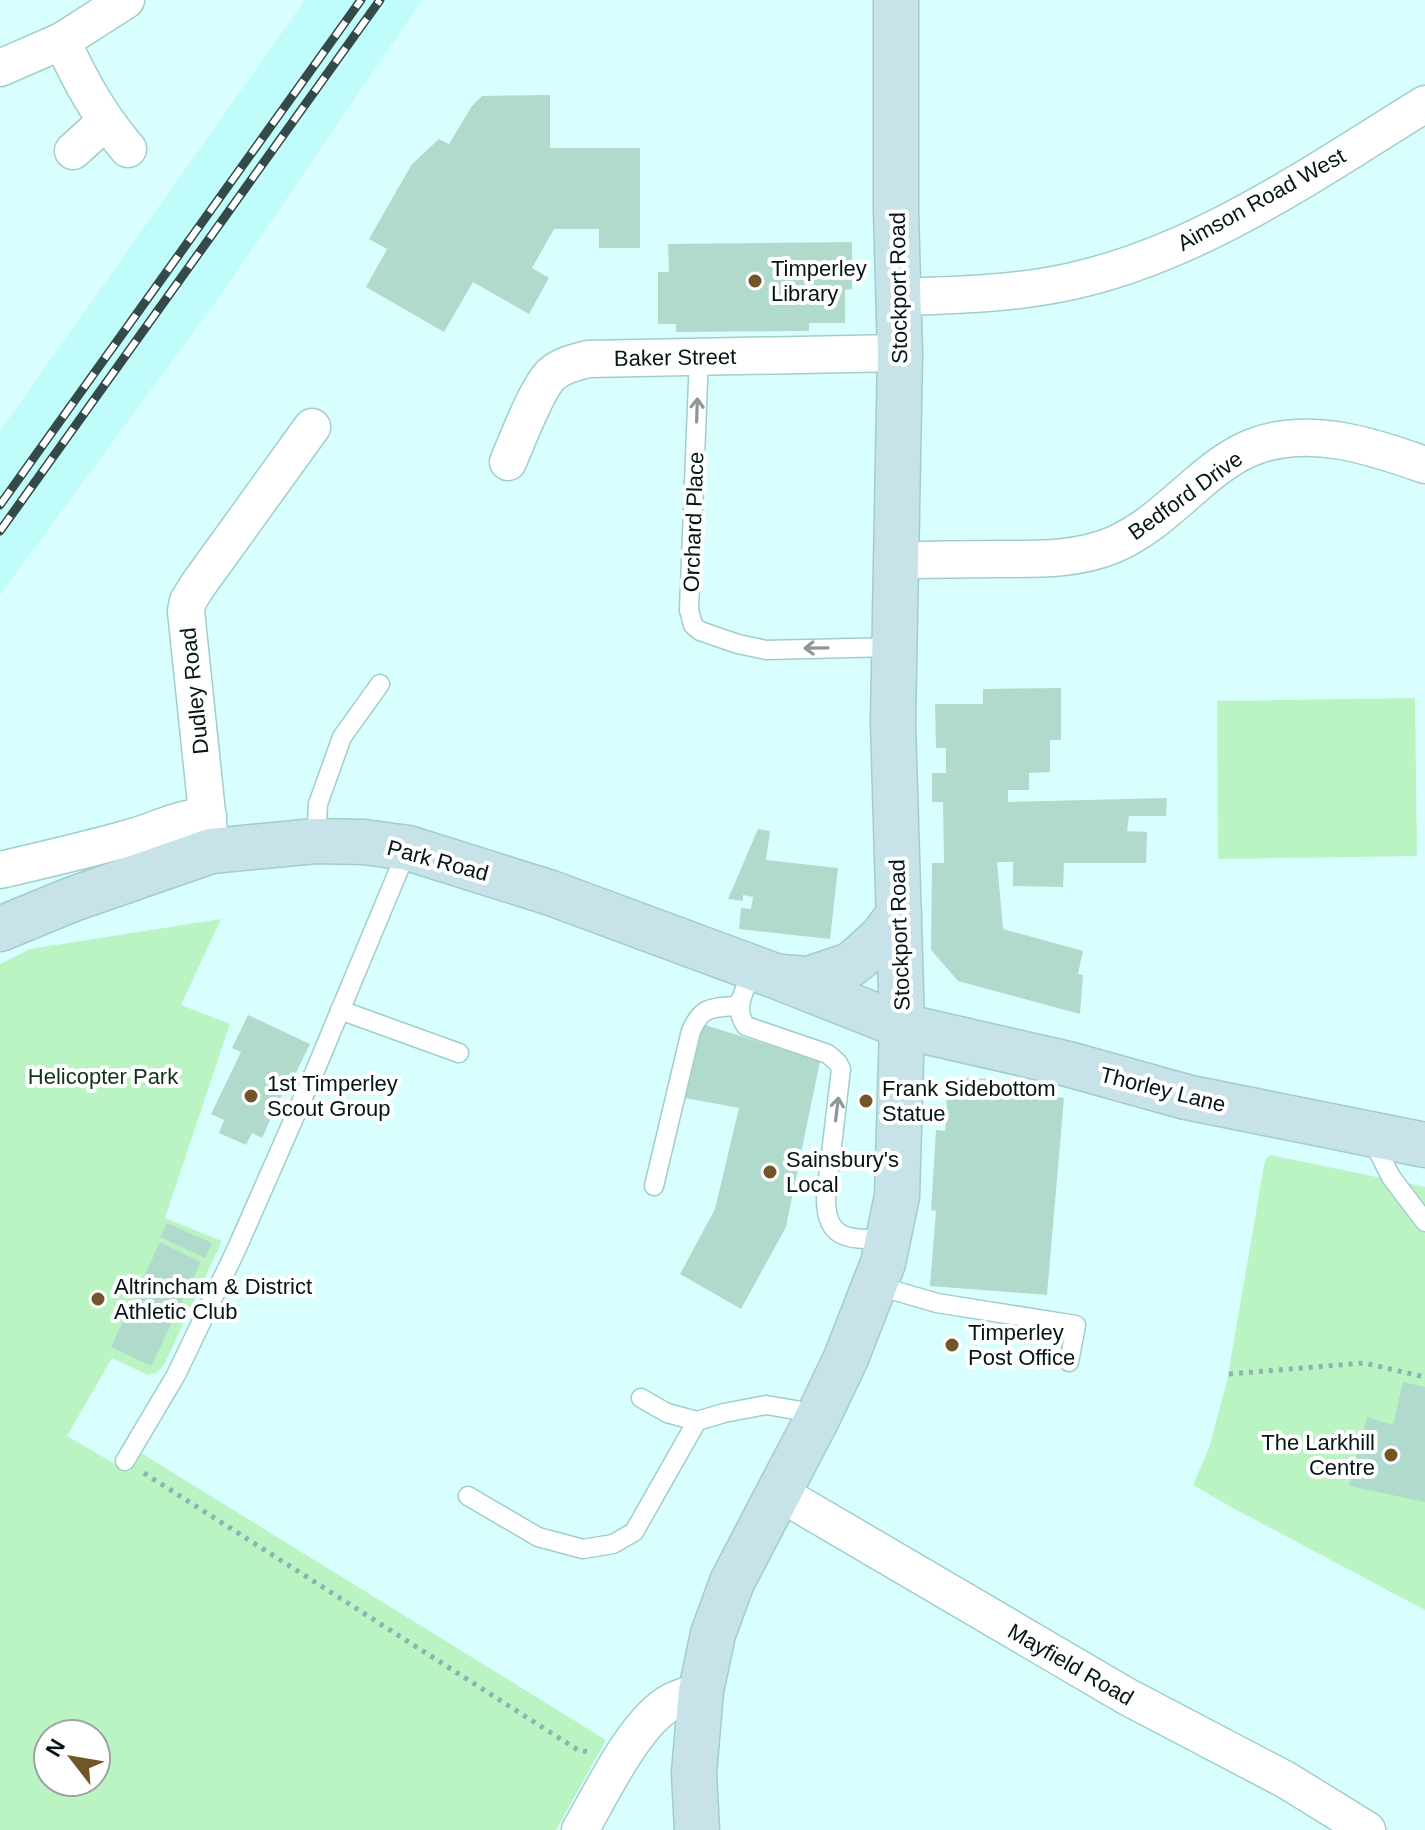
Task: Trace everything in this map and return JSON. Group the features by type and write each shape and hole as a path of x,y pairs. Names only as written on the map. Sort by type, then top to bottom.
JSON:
{"main road":[{"name":"Stockport Road","path":"697,1830 694,1773 701,1691 713,1634 732,1582 846,1358 883,1263 897,1196 902,1026 893,722 900,353 896,0"},
{"name":"Park Road","path":"0,929 73,899 210,833 364,842 408,848 551,893 757,982 902,1026"},
{"name":"Park Road","path":"757,982 808,979 850,965 882,937 899,914"},
{"name":"Thorley Lane","path":"902,1026 1068,1064 1186,1097 1425,1145"}],"street":[{"path":"0,68 62,41 126,0"},
{"path":"62,41 79,78 117,135 73,151"},
{"name":"Aimson Road West","path":"899,297 1021,291 1127,265 1185,242 1281,193 1425,104"},
{"name":"Baker Street","path":"508,462 543,384 553,373 572,363 588,359 900,353"},
{"name":"Dudley Road","path":"210,833 186,611 188,601 312,427"},
{"name":"Bedford Drive","path":"895,560 1059,559 1111,546 1138,533 1225,463 1249,448 1271,441 1292,438 1361,444 1425,465"},
{"name":"Park Road","path":"0,870 95,848 150,832 187,817 210,833"},
{"name":"Mayfield Road","path":"778,1492 1126,1696 1286,1780 1367,1830"},
{"path":"580,1830 642,1728 671,1702 701,1691"}],"lane":[{"name":"Orchard Place","path":"699,356 689,610 693,625 710,635 766,650 894,647"},
{"path":"316,841 318,804 342,737 380,684"},
{"path":"125,1461 198,1331 249,1220 408,848"},
{"path":"654,1186 696,1019 708,1009 735,1006 757,982"},
{"path":"757,982 739,1011 746,1026 823,1052 833,1058 841,1069 826,1209 828,1221 843,1236 888,1239"},
{"path":"340,1010 459,1053"},
{"path":"1369,1133 1391,1177 1425,1222"},
{"path":"875,1285 937,1303 1076,1325 1069,1362"},
{"path":"641,1398 667,1413 697,1421 766,1405 819,1414"},
{"path":"468,1496 538,1537 583,1549 613,1544 634,1532 697,1421"}],"path":[{"path":"1229,1374 1364,1363 1425,1377"},
{"path":"125,1461 578,1750 621,1760"}],"shaded area":[{"path":"305,0 422,0 225,289 0,595 0,431"}],"green space":[{"path":"1415,698 1417,856 1218,859 1217,701"},
{"name":"Helicopter Park","path":"221,919 181,1005 230,1024 165,1218 222,1241 158,1372 148,1375 112,1358 67,1436 129,1472 141,1453 606,1740 556,1830 0,1830 0,964 30,949"},
{"path":"1270,1155 1425,1187 1425,1610 1193,1485 1209,1448 1227,1381 1265,1160"}],"building":[{"path":"550,95 550,148 640,148 640,248 599,248 599,229 554,229 532,268 549,278 529,314 473,282 444,332 366,287 387,249 369,239 412,164 439,139 449,144 472,106 482,96"},
{"name":"Timperley Library","path":"852,242 852,289 845,290 845,323 809,323 809,331 676,332 676,324 658,324 658,272 669,272 668,244"},
{"path":"1061,688 1061,740 1050,740 1050,772 1029,773 1029,790 1008,790 1008,802 1167,798 1166,816 1129,816 1127,831 1147,832 1146,863 1064,863 1063,887 1013,886 1013,862 997,862 1003,929 1083,951 1078,974 1083,975 1080,1014 958,981 931,950 932,863 944,863 943,802 932,802 932,773 946,773 946,748 936,748 935,704 983,704 983,689"},
{"path":"758,829 770,831 766,860 838,868 830,939 739,929 741,908 751,909 753,897 743,895 743,901 728,899"},
{"name":"1st Timperley Scout Group","path":"248,1015 310,1044 294,1077 291,1075 262,1138 252,1133 246,1145 219,1133 224,1120 211,1114 241,1052 232,1048"},
{"path":"702,1024 820,1061 786,1227 741,1309 680,1274 715,1209 739,1108 685,1098"},
{"path":"948,1078 989,1079 989,1083 1064,1098 1047,1295 930,1286 936,1211 931,1210 936,1130 945,1131"},
{"path":"167,1223 212,1243 205,1258 160,1237"},
{"path":"160,1242 201,1262 151,1366 111,1347"},
{"name":"The Larkhill Centre","path":"1403,1382 1425,1387 1425,1502 1349,1486 1367,1417 1393,1425"}],"railway":[{"path":"0,505 361,0"},
{"path":"0,531 380,0"}],"place":[{"name":"Timperley Library","path":"755,281"},
{"name":"1st Timperley Scout Group","path":"251,1096"},
{"name":"Frank Sidebottom Statue","path":"866,1101"},
{"name":"Sainsbury's Local","path":"770,1172"},
{"name":"Altrincham & District Athletic Club","path":"98,1299"},
{"name":"Timperley Post Office","path":"952,1345"},
{"name":"The Larkhill Centre","path":"1391,1455"}]}
